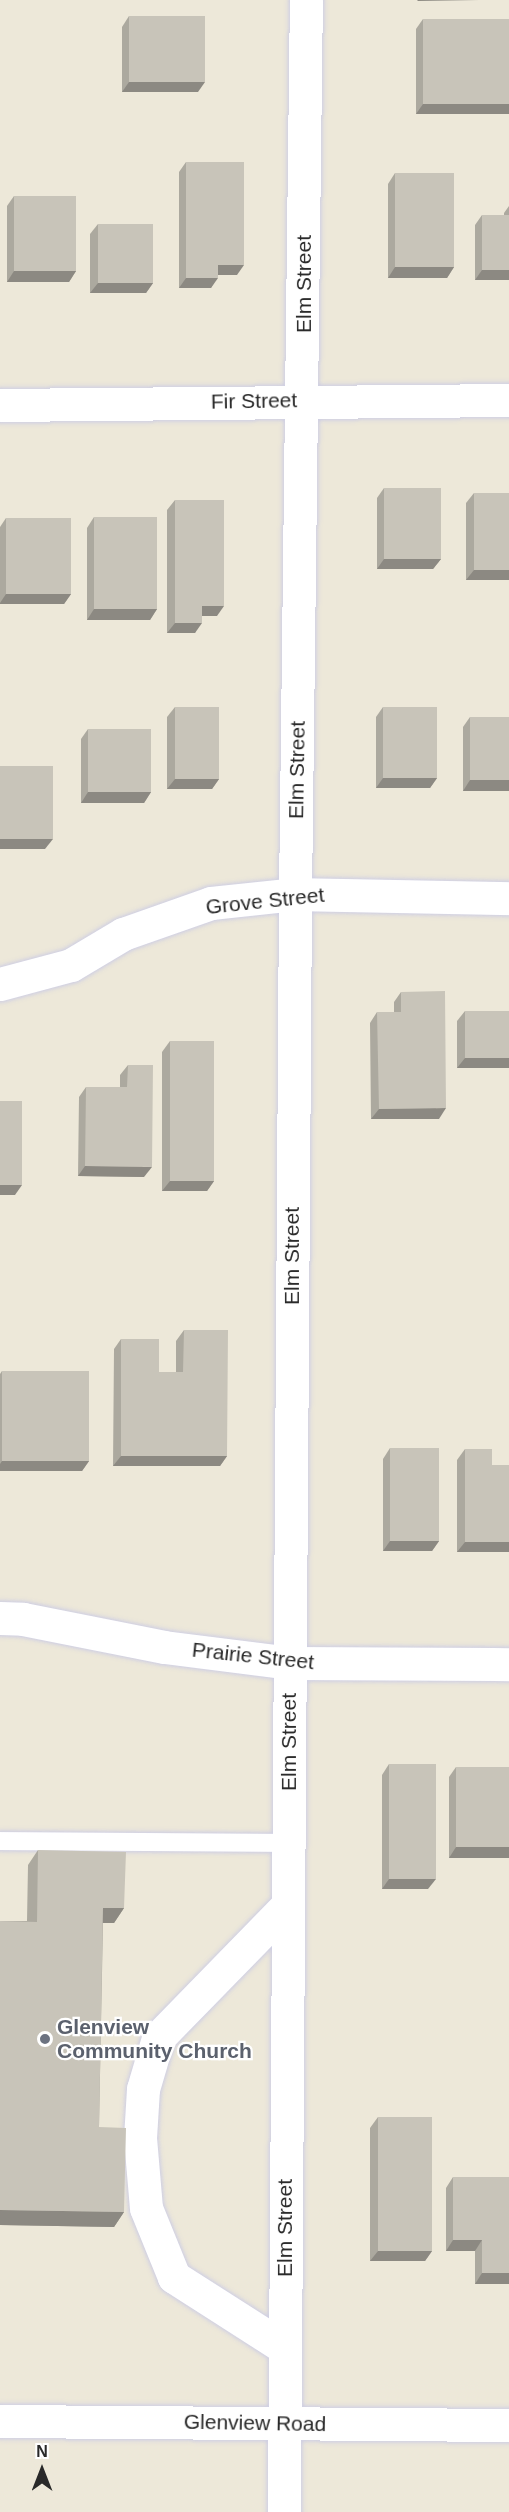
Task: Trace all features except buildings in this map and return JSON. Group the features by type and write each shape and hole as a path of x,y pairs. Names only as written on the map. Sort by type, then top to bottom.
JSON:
{"street":[{"name":"Elm Street","path":"284,2512 295,894 303,401 306,0"},
{"name":"Fir Street","path":"0,405 509,400"},
{"name":"Grove Street","path":"0,984 71,965 123,934 211,903 295,894 509,898"},
{"name":"Prairie Street","path":"0,1618 23,1619 164,1647 290,1663 509,1664"},
{"path":"285,2348 174,2277 146,2208 140,2139 143,2089 158,2038 288,1905"},
{"name":"Glenview Road","path":"0,2421 509,2425"}],"lane":[{"path":"0,1841 288,1843"}],"place":[{"name":"Glenview Community Church","path":"45,2039"}]}
